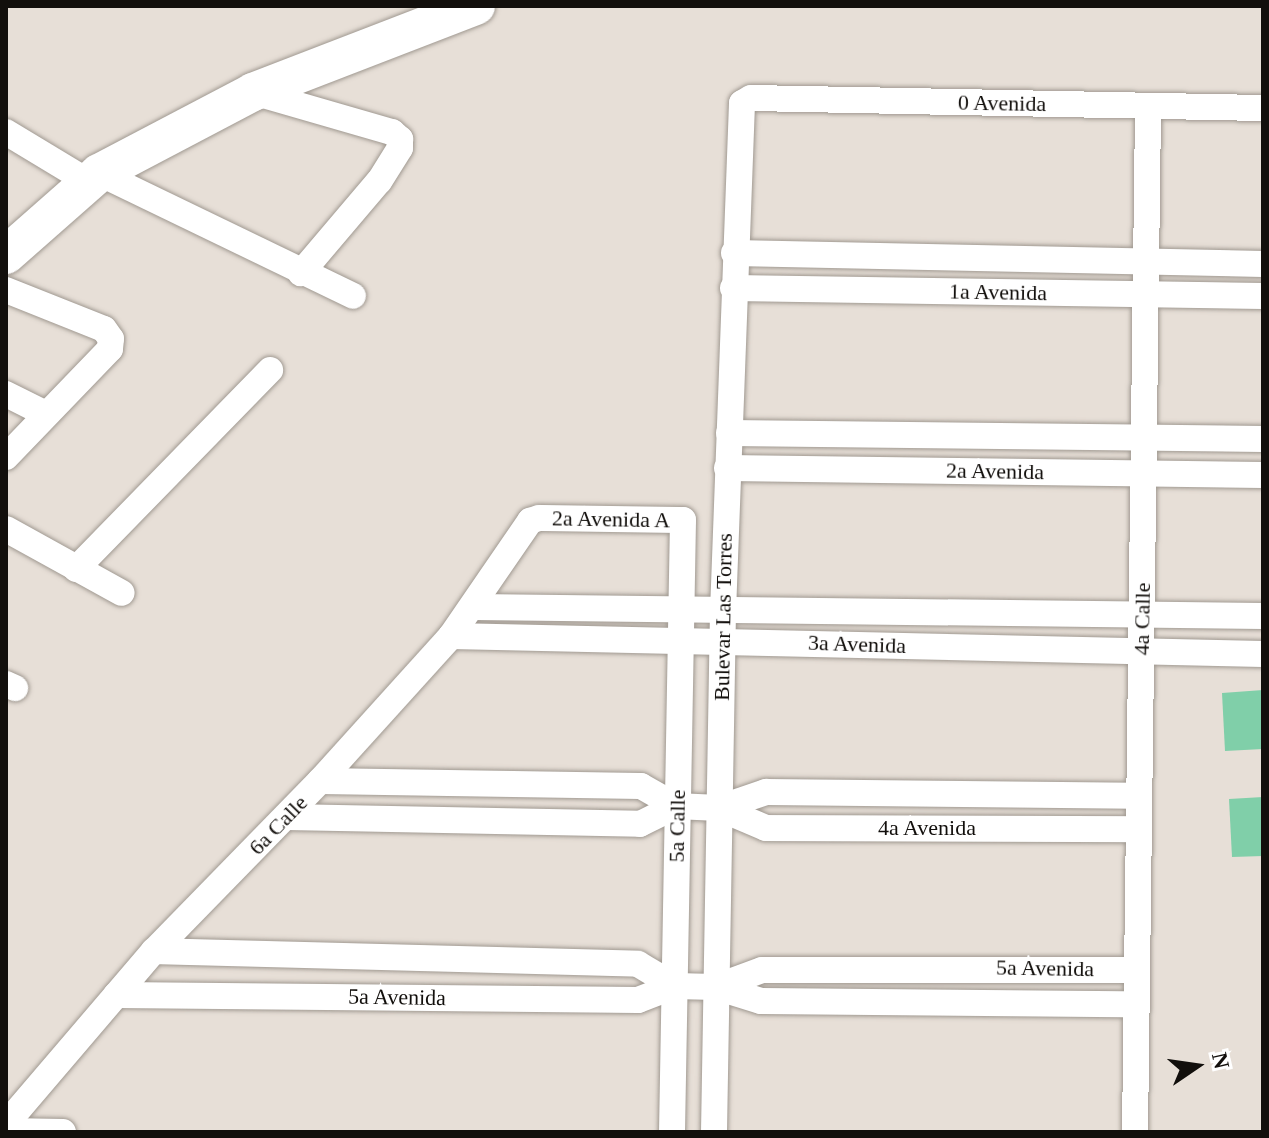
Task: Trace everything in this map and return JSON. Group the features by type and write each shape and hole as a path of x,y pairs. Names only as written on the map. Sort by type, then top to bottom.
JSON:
{"street":[{"path":"6,255 93,177 253,92 476,6"},
{"path":"253,92 400,139 400,148 379,181 301,273"},
{"name":"0 Avenida","path":"742,103 751,98 1263,108"},
{"name":"Bulevar Las Torres","path":"714,1132 722,640 734,253 742,103"},
{"name":"4a Calle","path":"1135,1132 1148,106"},
{"path":"6,132 93,177 353,296"},
{"name":"1a Avenida","path":"734,253 1263,264"},
{"name":"1a Avenida","path":"733,288 1263,296"},
{"path":"6,290 104,329 111,339 110,349 6,457"},
{"path":"76,569 270,370"},
{"path":"6,394 46,414"},
{"name":"2a Avenida","path":"729,433 1263,439"},
{"name":"2a Avenida","path":"727,468 1263,475"},
{"name":"2a Avenida A","path":"539,518 683,520"},
{"name":"6a Calle","path":"6,1124 154,951 320,781 451,636 474,607 530,521 539,518"},
{"name":"5a Calle","path":"672,1132 676,806 684,611 683,520"},
{"path":"6,529 122,593"},
{"name":"3a Avenida","path":"474,607 723,612 1142,612 1263,616"},
{"name":"3a Avenida","path":"451,636 683,638 1263,654"},
{"name":"4a Avenida","path":"320,781 641,786 676,806 719,808 766,828 1139,829"},
{"name":"4a Avenida","path":"719,808 766,792 1139,796"},
{"name":"4a Avenida","path":"286,817 640,824 676,806"},
{"name":"5a Avenida","path":"154,951 638,964 675,986"},
{"name":"5a Avenida","path":"716,987 762,970 1137,970"},
{"name":"5a Avenida","path":"116,995 638,1000 675,986 716,987 761,1001 1135,1004"},
{"path":"6,1131 63,1132"}],"green space":[{"path":"1263,690 1263,749 1225,751 1222,693"},
{"path":"1263,797 1263,856 1232,857 1229,799"}]}
